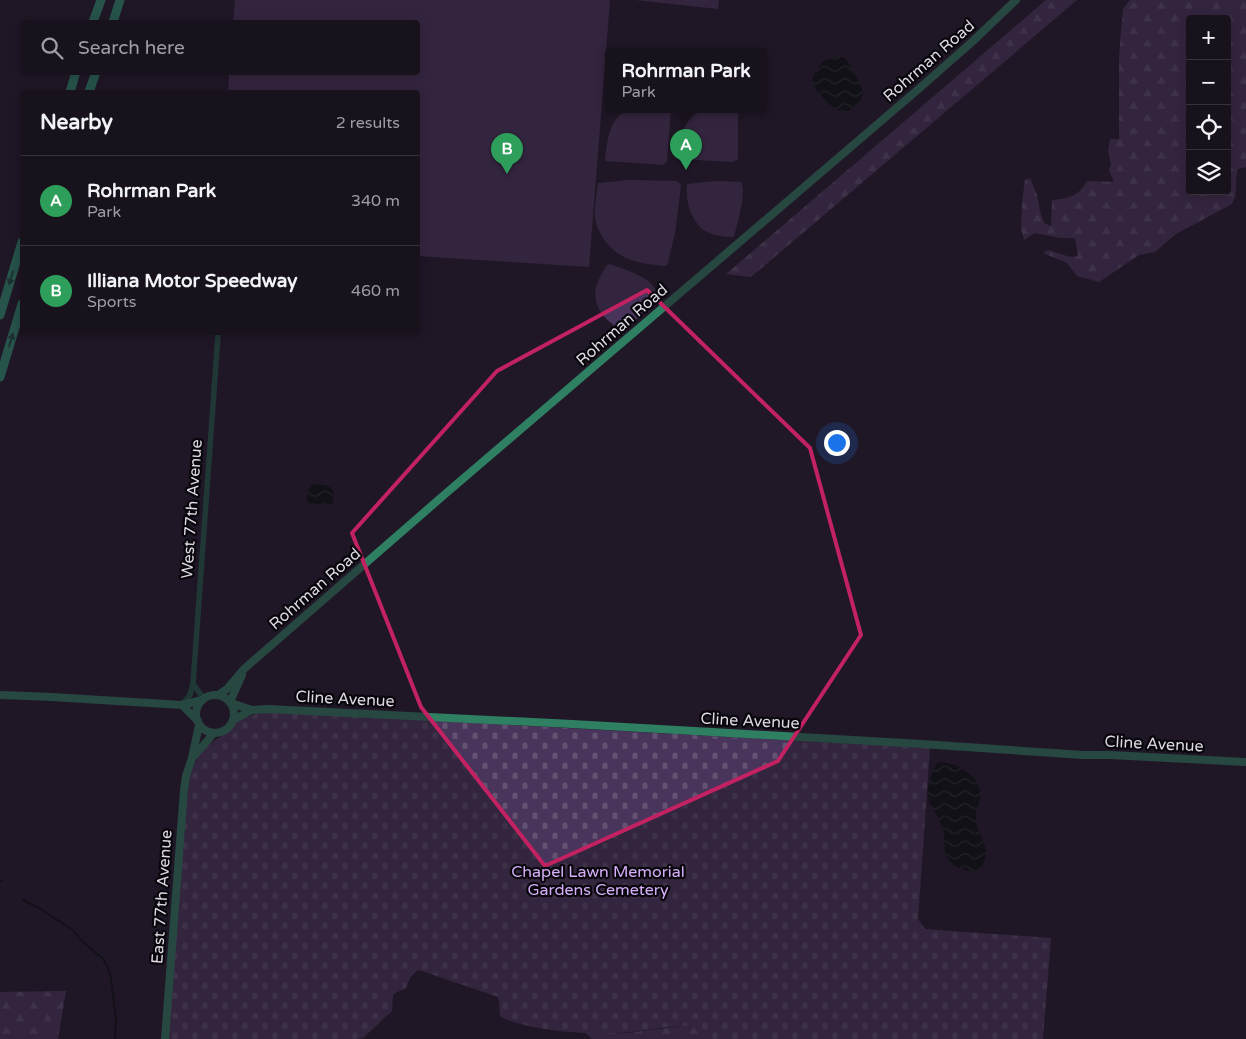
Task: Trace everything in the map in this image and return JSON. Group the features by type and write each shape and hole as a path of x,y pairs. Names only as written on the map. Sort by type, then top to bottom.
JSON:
{"main road":[{"path":"94,20 101,0"},
{"path":"114,20 120,0"},
{"path":"71,90 75,75"},
{"path":"90,90 95,75"},
{"path":"0,315 20,249"},
{"path":"0,377 20,311"}],"street":[{"name":"Rohrman Road","path":"218,696 227,689 244,668 451,488 922,86 1016,0"},
{"name":"West 77th Avenue","path":"182,705 190,694 192,684 218,335"},
{"name":"Rohrman Road","path":"230,703 244,668"},
{"path":"192,684 203,700"},
{"path":"0,695 182,705 211,696 218,696 225,698 230,703 234,710 234,720 226,730 218,733 206,731 182,705"},
{"path":"198,723 197,712 203,700"},
{"name":"Cline Avenue","path":"230,703 252,710 268,709 562,724 1083,755 1246,762"},
{"name":"Cline Avenue","path":"234,720 252,710"},
{"name":"East 77th Avenue","path":"165,1039 184,790 198,723"},
{"name":"East 77th Avenue","path":"192,758 214,733"}],"highlighted area":[{"path":"647,290 810,448 861,635 778,761 545,866 421,707 352,533 497,371"}],"green space":[{"path":"235,0 610,0 589,267 420,256 420,90 228,90 229,75 420,75 420,20 233,20"},
{"path":"635,0 719,0 718,9"},
{"path":"1046,0 1077,0 751,277 726,274"},
{"path":"1130,0 1246,0 1246,167 1238,169 1232,204 1176,234 1155,252 1139,255 1099,282 1077,276 1067,263 1043,253 1048,250 1070,257 1078,256 1075,238 1060,238 1035,233 1024,240 1021,229 1022,203 1025,180 1030,178 1037,195 1044,223 1051,226 1052,200 1077,194 1087,181 1114,182 1109,170 1111,164 1108,150 1110,139 1119,139 1119,56 1123,9"},
{"path":"623,113 671,113 667,161 664,165 605,161 609,134 618,117"},
{"path":"738,113 738,159 733,162 678,159 684,129 690,118 695,114"},
{"path":"629,180 677,181 681,185 675,233 667,266 630,260 622,256 608,244 598,228 595,221 595,205 598,183"},
{"path":"716,181 741,182 743,187 741,209 734,237 717,235 704,230 694,218 689,208 687,184"},
{"path":"610,264 643,278 656,291 647,308 624,332 606,318 596,300 595,292 598,282 606,266"},
{"name":"Chapel Lawn Memorial Gardens Cemetery","path":"275,712 930,748 918,919 925,929 1051,938 1043,1039 705,1039 702,1031 685,1026 616,1033 564,1032 528,1026 500,1016 498,997 419,970 412,975 406,988 393,994 392,1011 363,1038 168,1039 189,776 198,757 208,745 226,733 235,723 260,713"},
{"path":"66,991 58,1039 0,1039 0,992"},
{"path":"683,1026 703,1031 705,1039 592,1039 586,1033 627,1033"}],"water":[{"path":"840,56 848,62 863,92 861,100 849,111 837,110 829,104 815,89 812,80 822,62"},
{"path":"312,484 330,487 334,492 333,503 329,505 308,503 307,493"},
{"path":"937,763 954,764 970,774 979,788 980,799 976,818 986,854 982,866 973,871 963,870 953,864 947,857 943,830 929,800 928,789 932,773"}],"waterway":[{"path":"23,900 74,931 80,939 103,959 111,978 116,1020 115,1039"}],"place":[{"name":"Rohrman Park","path":"686,170"},
{"name":"Illiana Motor Speedway","path":"507,174"}]}
